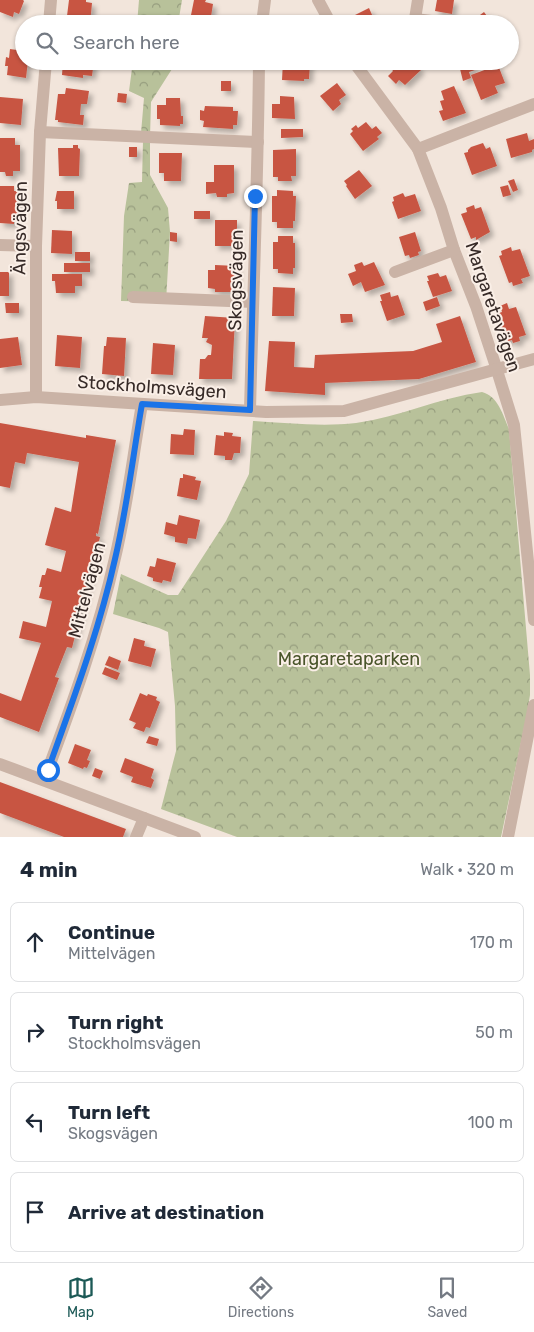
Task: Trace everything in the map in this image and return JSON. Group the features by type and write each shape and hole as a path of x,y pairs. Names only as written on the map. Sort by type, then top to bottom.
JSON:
{"street":[{"path":"50,15 51,0"},
{"path":"318,0 326,15"},
{"path":"414,15 418,0"},
{"path":"264,15 267,1"},
{"name":"Ängsvägen","path":"36,397 36,246 40,132 45,70"},
{"name":"Skogsvägen","path":"250,410 258,142 258,70"},
{"name":"Margaretavägen","path":"362,70 418,149 476,306 514,425 534,620"},
{"path":"418,149 534,104"},
{"path":"40,132 258,142"},
{"path":"0,245 36,246"},
{"path":"395,272 454,250"},
{"path":"133,297 253,302"},
{"name":"Stockholmsvägen","path":"0,400 36,397 266,412 344,411 534,359"},
{"name":"Mittelvägen","path":"44,780 102,611 116,557 142,404"},
{"path":"508,837 534,705"},
{"path":"0,764 195,837"},
{"path":"136,837 144,818"}],"green space":[{"path":"139,0 182,0 180,15 138,15"},
{"path":"132,70 171,70 151,102 150,137 150,175 168,208 170,232 166,302 121,301 124,216 129,183 142,182 143,141 141,133 144,98 129,91"},
{"name":"Margaretaparken","path":"482,392 488,394 496,402 509,429 530,675 530,695 527,714 501,837 237,837 161,809 176,751 175,706 168,632 113,614 121,574 168,595 178,595 226,521 249,474 253,421 318,425 356,423"}],"building":[{"path":"0,0 24,1 19,14 14,12 13,17 0,12"},
{"path":"69,0 86,0 86,2 92,3 91,15 67,15"},
{"path":"194,0 206,0 205,2 213,4 211,15 191,15"},
{"path":"437,0 454,0 452,14 435,11"},
{"path":"369,8 372,15 355,15"},
{"path":"10,49 15,50 15,70 27,70 26,78 7,75 6,57 9,58"},
{"path":"62,70 93,70 92,76 83,75 83,78 62,75"},
{"path":"283,70 310,70 309,79 304,79 304,81 282,80"},
{"path":"421,70 405,85 399,80 396,84 388,76 393,71"},
{"path":"460,70 475,70 469,72 471,78 463,81"},
{"path":"484,70 500,70 505,83 495,86 498,93 481,100 471,75"},
{"path":"221,81 231,81 231,91 221,91"},
{"path":"337,83 346,95 339,100 341,104 333,111 320,96"},
{"path":"454,86 466,113 443,121 439,111 443,110 440,101 444,100 441,91"},
{"path":"66,88 89,91 87,104 81,104 80,115 84,115 83,125 55,120 58,94 65,94"},
{"path":"118,93 127,94 126,103 117,102"},
{"path":"280,96 294,97 295,119 272,118 272,104 280,104"},
{"path":"0,97 23,99 21,125 0,123"},
{"path":"166,98 180,98 183,124 180,124 180,126 160,125 160,119 157,119 157,105 166,105"},
{"path":"205,106 233,107 233,111 238,111 237,125 233,125 233,129 203,127 204,121 200,120 200,110 204,111"},
{"path":"366,122 372,129 376,126 382,133 377,137 379,139 363,151 350,134 353,131 351,129 356,125 358,128"},
{"path":"281,129 303,129 303,137 281,138"},
{"path":"527,133 529,141 534,139 534,149 532,152 511,158 506,139"},
{"path":"0,138 15,138 15,145 20,145 20,171 13,171 13,176 6,176 5,172 0,172"},
{"path":"483,143 486,149 490,147 497,166 472,175 464,153 468,152 471,147"},
{"path":"73,145 78,145 80,149 79,176 59,176 58,148 73,148"},
{"path":"129,147 137,147 137,157 129,157"},
{"path":"296,149 296,176 291,176 292,181 278,181 278,177 273,177 273,150"},
{"path":"159,153 182,153 181,181 164,181 164,173 159,173"},
{"path":"214,165 234,165 234,193 227,194 227,197 217,197 216,193 206,194 206,182 214,182"},
{"path":"359,170 372,186 355,199 344,181"},
{"path":"514,179 518,190 513,192 508,181"},
{"path":"508,185 511,195 503,197 500,187"},
{"path":"0,186 14,186 14,191 19,191 18,218 14,218 14,224 0,223"},
{"path":"277,190 293,191 293,196 296,196 293,228 277,228 277,222 272,222 272,196 277,196"},
{"path":"57,191 74,191 74,209 57,209 57,201 55,201"},
{"path":"403,193 405,197 415,194 421,211 398,219 392,202 394,201 393,197"},
{"path":"474,205 475,209 481,207 490,232 476,240 476,237 471,239 461,214 467,212 466,208"},
{"path":"194,211 210,211 210,219 194,219"},
{"path":"215,220 237,220 237,246 215,246"},
{"path":"52,230 72,231 72,254 51,253"},
{"path":"170,232 177,233 177,242 170,241"},
{"path":"415,232 421,251 418,252 419,255 410,258 409,255 405,256 399,237"},
{"path":"278,236 293,236 293,243 295,243 295,268 293,268 293,274 278,273 278,269 273,269 273,242 278,242"},
{"path":"511,247 512,251 520,249 530,276 521,279 523,283 513,286 512,282 509,283 499,256 502,255 501,251"},
{"path":"75,252 90,252 90,261 75,261"},
{"path":"362,262 364,266 374,262 385,285 365,292 361,282 353,286 348,274 356,271 354,265"},
{"path":"64,263 90,263 90,272 64,272"},
{"path":"215,265 237,266 237,292 215,292 215,289 208,288 208,270 215,270"},
{"path":"0,272 9,272 9,296 0,296"},
{"path":"438,273 440,277 446,275 452,291 433,297 427,276"},
{"path":"52,274 82,274 82,286 75,286 75,293 56,293"},
{"path":"273,287 295,288 294,316 272,316"},
{"path":"390,292 391,297 398,295 405,315 387,321 380,301 382,301 380,295"},
{"path":"437,297 440,306 426,311 423,302"},
{"path":"5,303 19,303 19,313 6,313"},
{"path":"507,303 509,309 516,307 526,335 519,337 520,341 513,343 512,340 505,342 496,314 502,312 500,306"},
{"path":"340,314 352,314 353,322 341,323"},
{"path":"205,316 235,318 232,379 199,379 200,359 205,359 208,355 211,355 212,345 206,342 208,338 202,338"},
{"path":"460,316 476,362 419,379 325,383 325,395 265,391 269,341 295,342 294,367 314,368 315,355 413,351 442,342 436,324"},
{"path":"57,335 82,337 80,368 55,366"},
{"path":"18,337 22,365 0,368 0,339"},
{"path":"107,337 126,338 124,376 102,374 104,346 106,346"},
{"path":"153,343 175,345 173,375 151,374"},
{"path":"0,423 86,438 86,435 116,440 98,534 96,533 96,536 100,537 72,648 67,647 55,677 59,678 39,732 0,717 0,693 21,701 41,643 19,638 23,621 46,627 52,601 39,598 42,587 39,587 42,575 45,575 47,568 61,572 66,551 45,545 55,507 71,512 79,462 27,453 25,464 15,462 10,488 0,486"},
{"path":"184,429 195,430 194,455 170,454 171,434 183,435"},
{"path":"224,432 233,433 232,436 241,437 240,453 234,453 232,460 225,460 225,456 214,455 216,435 224,436"},
{"path":"183,474 196,477 195,480 201,481 197,500 177,496 180,478 183,478"},
{"path":"179,515 200,520 196,539 188,538 187,544 175,542 175,537 164,534 166,522 177,525"},
{"path":"157,558 176,563 171,582 163,580 162,583 153,581 153,578 147,576 150,566 155,567"},
{"path":"134,638 145,641 144,646 156,649 151,667 128,661"},
{"path":"109,656 121,661 118,670 105,665"},
{"path":"105,667 120,673 117,680 102,674"},
{"path":"140,693 157,697 156,700 160,702 150,728 146,727 144,732 133,728 136,723 129,720"},
{"path":"149,736 159,739 157,746 146,743"},
{"path":"75,744 91,750 87,760 90,761 87,768 84,767 83,769 68,763"},
{"path":"125,758 154,769 151,778 154,780 151,788 131,782 133,777 120,772"},
{"path":"95,768 103,771 100,779 92,776"},
{"path":"0,782 126,829 123,837 64,837 0,813"}],"route":[{"path":"48,770 102,611 116,557 142,404 250,410 255,196"}]}
